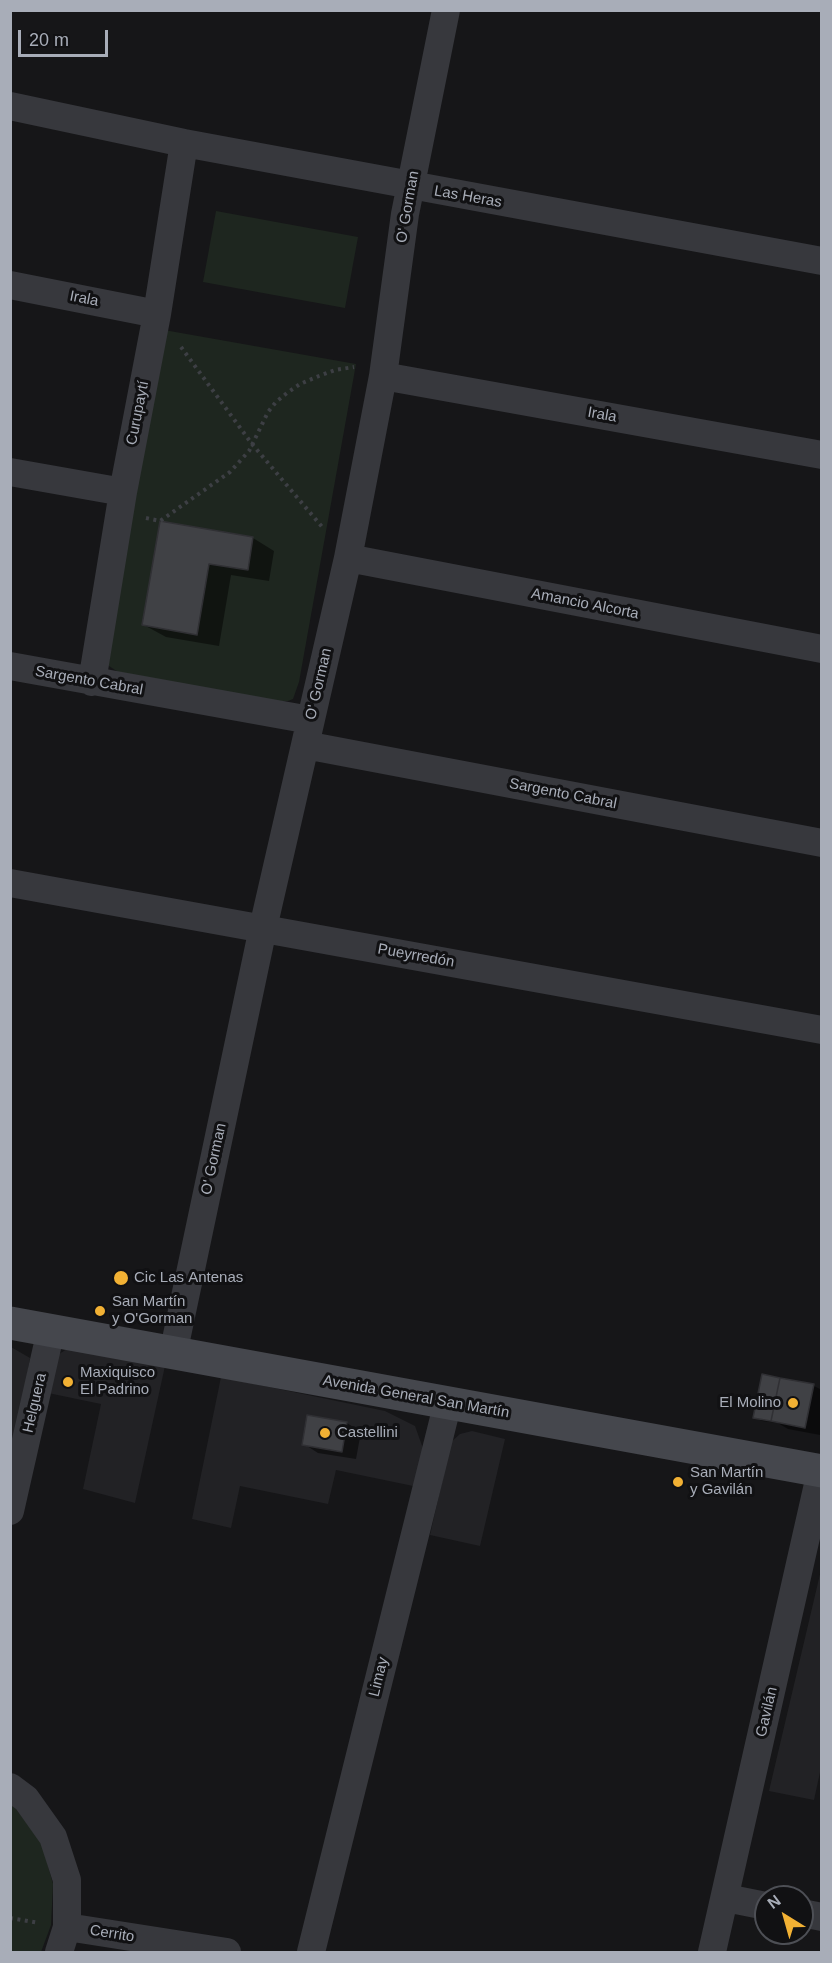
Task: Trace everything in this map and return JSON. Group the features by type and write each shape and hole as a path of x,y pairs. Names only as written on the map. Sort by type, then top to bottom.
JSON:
{"main road":[{"name":"Avenida General San Martín","path":"10,1323 821,1471"}],"street":[{"name":"O' Gorman","path":"173,1354 264,928 348,558 383,376 411,187 446,10"},
{"name":"Las Heras","path":"10,106 184,143 411,187 822,261"},
{"name":"Curupaytí","path":"92,682 123,492 157,314 184,143"},
{"name":"Irala","path":"10,285 157,314"},
{"name":"Irala","path":"383,376 822,455"},
{"path":"10,472 123,492"},
{"name":"Amancio Alcorta","path":"348,558 822,649"},
{"name":"Sargento Cabral","path":"10,666 92,682 308,732 822,843"},
{"name":"Pueyrredón","path":"10,883 822,1029"},
{"name":"Helguera","path":"10,1511 51,1330"},
{"name":"Limay","path":"311,1953 448,1402"},
{"name":"Gavilán","path":"712,1953 821,1471"},
{"path":"10,1787 26,1799 53,1836 67,1880 63,1940"},
{"path":"726,1898 754,1904"},
{"name":"Cerrito","path":"63,1940 227,1953"}],"path":[{"path":"157,314 252,444 348,558"},
{"path":"160,521 230,472 249,451 261,424 276,402 300,384 335,370 359,367 383,376"}],"shaded area":[{"path":"216,211 358,237 345,308 203,282"},
{"path":"164,330 356,364 299,682 293,699 288,701 276,701 118,672 109,666 106,658"},
{"path":"11,1347 30,1358 11,1473"},
{"path":"67,1349 165,1366 135,1503 83,1489 101,1404 48,1393 56,1356"},
{"path":"221,1377 385,1411 415,1426 425,1454 418,1487 336,1470 328,1504 240,1486 231,1528 192,1519"},
{"path":"472,1431 505,1439 480,1546 430,1535 451,1442 460,1434"},
{"path":"821,1570 822,1763 814,1800 769,1791"},
{"path":"10,1801 42,1844 53,1884 51,1925 41,1952 11,1952"}],"building":[{"path":"160,521 253,537 248,570 209,564 197,635 142,625"},
{"path":"762,1374 780,1378 771,1421 753,1418"},
{"name":"El Molino","path":"780,1378 814,1384 805,1428 771,1421"},
{"name":"Castellini","path":"307,1415 347,1422 342,1452 302,1445"}],"place":[{"name":"Cic Las Antenas","path":"121,1278"},
{"name":"San Martín y O'Gorman","path":"100,1311"},
{"name":"Maxiquisco El Padrino","path":"68,1382"},
{"name":"El Molino","path":"793,1403"},
{"name":"Castellini","path":"325,1433"},
{"name":"San Martín y Gavilán","path":"678,1482"}]}
